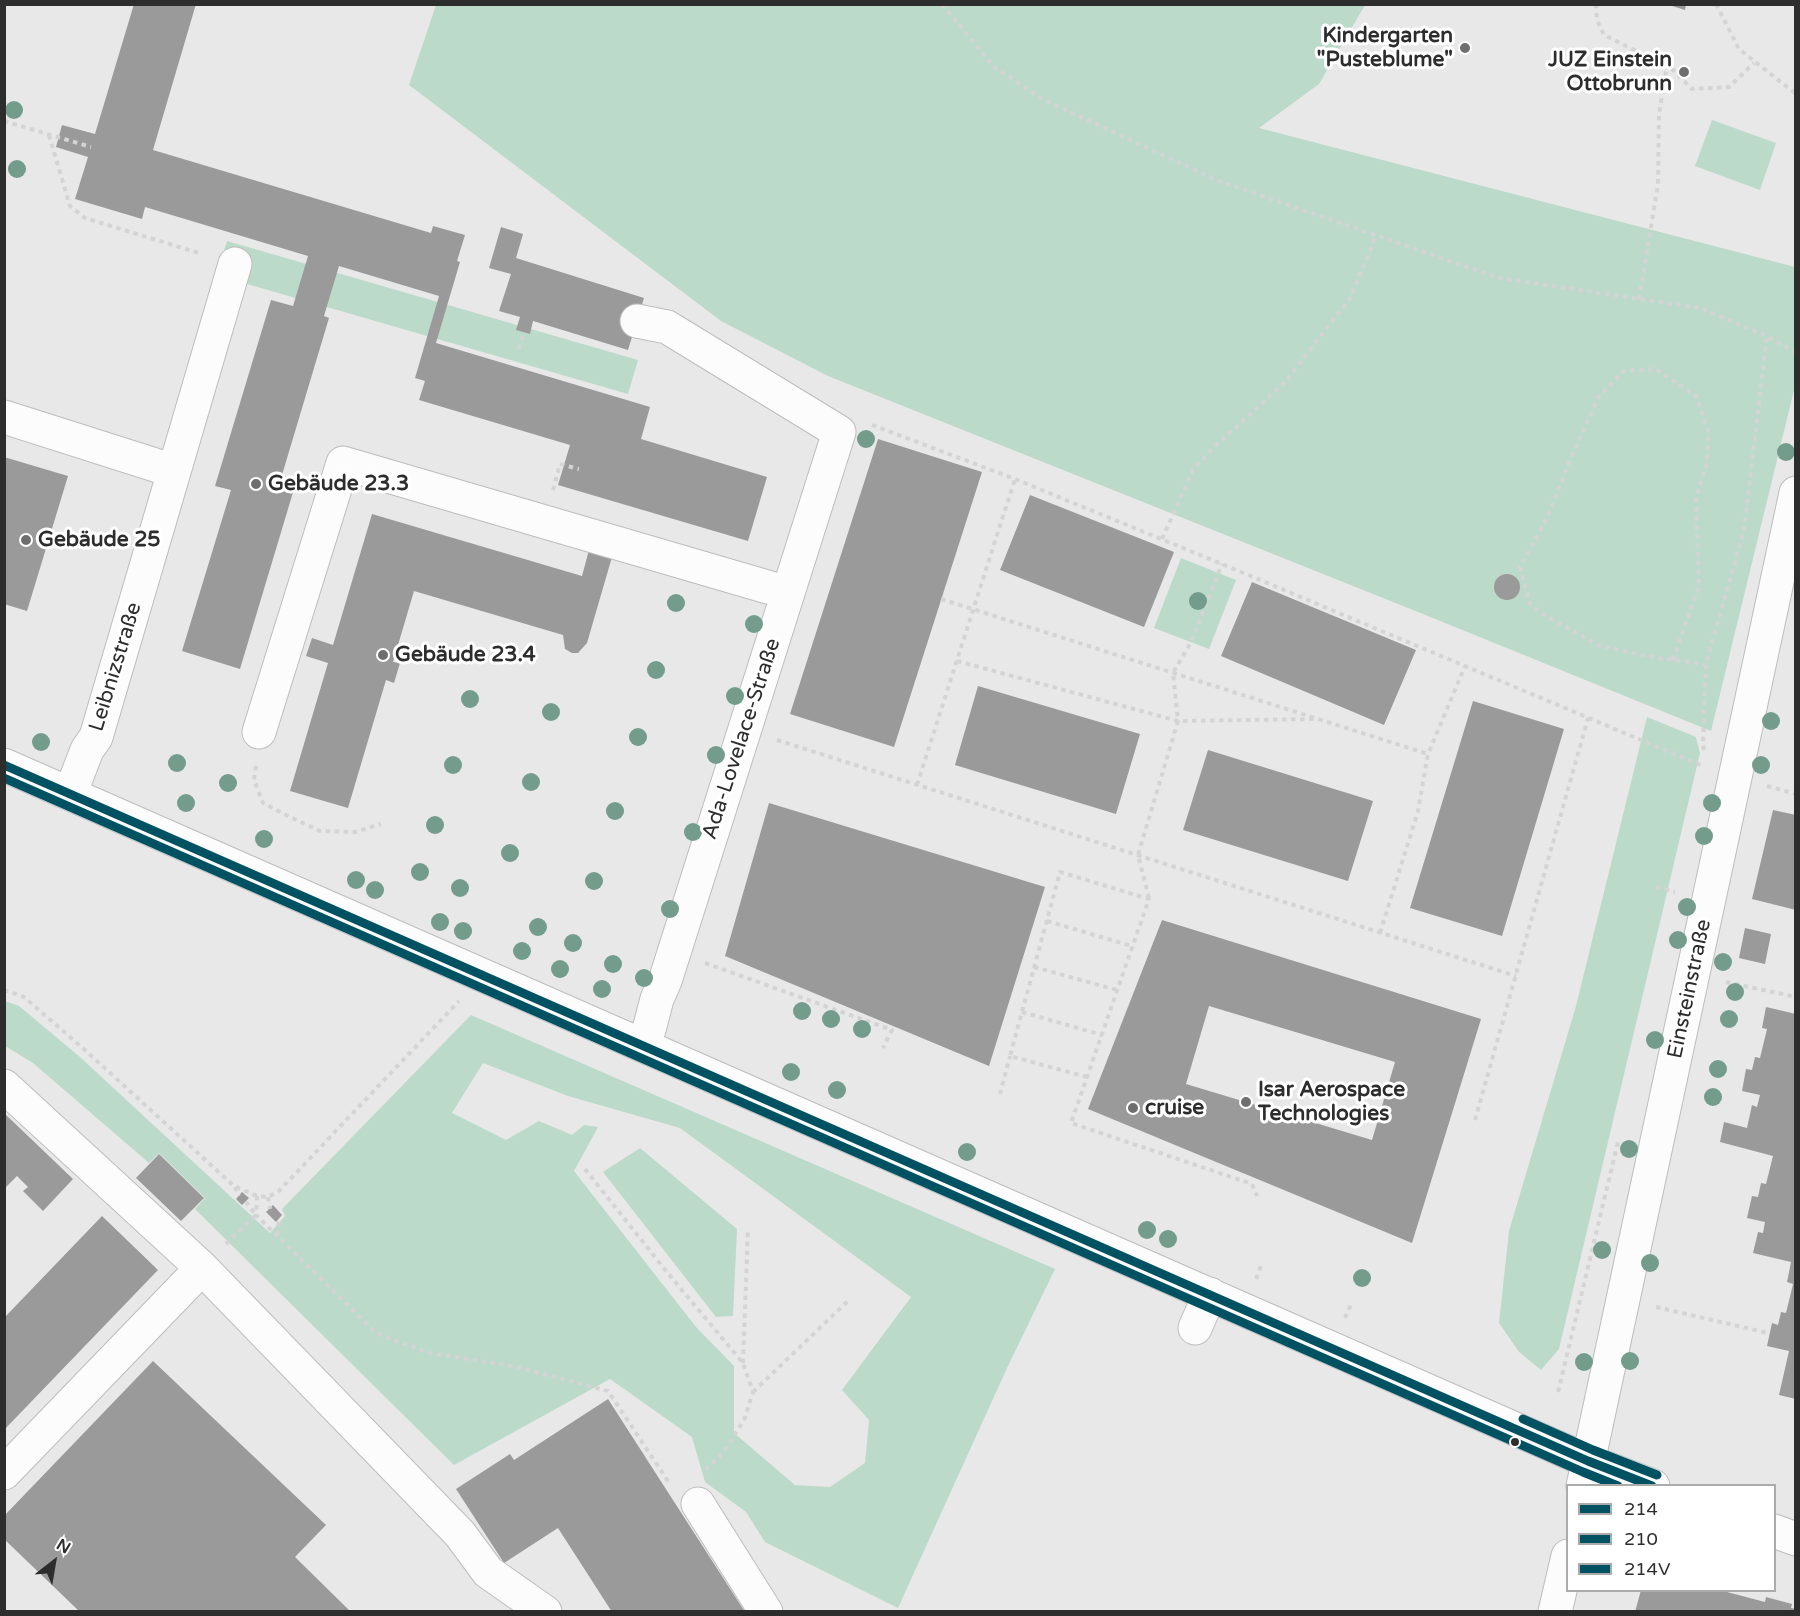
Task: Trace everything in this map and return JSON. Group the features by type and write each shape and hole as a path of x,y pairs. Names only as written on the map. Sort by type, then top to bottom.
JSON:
{"street":[{"name":"Leibnizstraße","path":"70,794 87,750 96,737 235,264"},
{"path":"636,321 667,327 840,432"},
{"path":"4,417 174,471"},
{"name":"Ada-Lovelace-Straße","path":"645,1045 657,999 665,981 840,432"},
{"path":"259,732 343,463 788,593"},
{"name":"Einsteinstraße","path":"1586,1473 1796,493"},
{"path":"4,765 1210,1294 1586,1473 1647,1484"},
{"path":"4,1086 213,1257 460,1534 488,1572 545,1611"},
{"path":"4,1473 213,1257"},
{"path":"1195,1328 1210,1294"},
{"path":"698,1504 766,1611"},
{"path":"1776,1533 1796,1539"},
{"path":"1555,1611 1566,1564"}],"path":[{"path":"942,4 993,66 1041,99 1219,181 1499,278 1700,308 1767,336 1796,353"},
{"path":"1596,4 1597,20 1604,35 1667,66 1692,90 1729,87 1754,63"},
{"path":"1716,4 1739,49 1796,94"},
{"path":"1639,299 1658,184 1659,114 1667,66"},
{"path":"4,121 91,147"},
{"path":"49,135 70,206 85,218 235,264"},
{"path":"1162,539 1193,470 1212,449 1284,383 1350,298 1376,237"},
{"path":"519,349 524,332"},
{"path":"1705,753 1703,744 1706,664 1744,530 1767,336"},
{"path":"1673,660 1699,586 1696,498 1707,463 1708,430 1696,396 1656,369 1624,371 1599,396 1548,516 1520,568 1530,604 1546,616 1600,646 1673,660 1706,664"},
{"path":"840,432 874,425 1162,539 1709,769 1707,761"},
{"path":"543,521 560,464 579,469"},
{"path":"917,784 1015,479"},
{"path":"1222,564 1191,642 1173,673 1178,721 1138,855 1149,899 1071,1123 1252,1184 1257,1196"},
{"path":"941,599 1428,754"},
{"path":"957,661 1178,721 1318,719"},
{"path":"1380,933 1418,811 1428,754 1465,666"},
{"path":"1475,1120 1588,718"},
{"path":"745,729 1516,976"},
{"path":"259,732 254,780 263,802 320,831 355,832 381,824"},
{"path":"1762,784 1796,794"},
{"path":"1000,1094 1060,872 1149,899"},
{"path":"1656,887 1678,893"},
{"path":"1047,921 1132,946"},
{"path":"674,952 892,1030 883,1048"},
{"path":"1034,967 1117,990"},
{"path":"4,990 24,997 234,1186 257,1196 268,1197 279,1191 484,975"},
{"path":"1693,975 1796,998"},
{"path":"1022,1012 1102,1035"},
{"path":"1010,1056 1087,1077"},
{"path":"1558,1392 1620,1137"},
{"path":"585,1169 743,1363 753,1392"},
{"path":"234,1186 239,1196"},
{"path":"213,1257 256,1215 257,1196"},
{"path":"268,1197 270,1209"},
{"path":"246,1202 256,1215 376,1333 429,1353 513,1366 608,1391 678,1495 698,1504"},
{"path":"278,1236 279,1218"},
{"path":"743,1363 748,1229"},
{"path":"1255,1280 1262,1263"},
{"path":"698,1504 694,1480 723,1453 744,1420 753,1392 850,1299"},
{"path":"1623,1299 1768,1333"},
{"path":"1344,1320 1352,1302"}],"green space":[{"path":"436,5 1365,5 1319,84 1259,128 1795,267 1795,386 1711,731 828,376 721,321 409,85"},
{"path":"1712,120 1776,143 1760,190 1695,166"},
{"path":"227,241 638,360 628,394 216,275"},
{"path":"1181,558 1236,580 1209,649 1154,628"},
{"path":"1647,717 1696,737 1700,753 1559,1349 1541,1370 1519,1352 1499,1323 1509,1231 1576,1006"},
{"path":"5,1001 19,1006 80,1057 270,1233 285,1216 282,1209 471,1015 1055,1269 1007,1368 898,1608 765,1542 746,1512 705,1482 692,1437 610,1379 454,1465 195,1209 205,1198 159,1153 149,1163 33,1063 5,1046","holes":["483,1063 568,1096 680,1128 911,1297 842,1390 869,1420 865,1463 830,1487 795,1485 734,1433 734,1366 696,1327 574,1171 598,1127 584,1125 572,1135 539,1121 506,1140 452,1113"]},
{"path":"640,1148 737,1229 733,1316 716,1317 603,1172"}],"building":[{"path":"134,4 196,4 153,150 431,233 433,226 465,235 457,261 460,262 436,343 650,407 641,439 767,477 748,541 558,485 570,445 419,400 425,381 415,378 439,296 339,266 324,316 329,318 282,475 297,479 240,669 182,651 231,490 215,486 271,300 293,306 308,256 145,207 142,219 75,199 88,157 56,147 62,125 95,134"},
{"path":"1666,4 1686,4 1685,10"},
{"path":"501,227 523,234 516,258 644,298 628,350 533,321 530,334 516,330 520,317 499,311 511,274 489,268"},
{"path":"878,439 982,472 894,747 790,714"},
{"name":"Gebäude 25","path":"4,457 68,476 27,611 4,604"},
{"path":"1030,495 1174,552 1144,627 1000,570"},
{"name":"Gebäude 23.4","path":"372,514 582,576 589,550 612,557 587,643 578,653 565,649 563,635 414,591 393,662 400,663 394,683 386,680 348,808 290,791 328,663 306,656 312,638 333,645"},
{"path":"1507,574 1516,578 1520,587 1516,596 1507,600 1498,596 1494,587 1498,578"},
{"path":"1252,582 1416,650 1384,725 1221,656"},
{"path":"978,686 1140,734 1116,814 955,765"},
{"path":"1473,701 1564,729 1502,936 1410,908"},
{"path":"1208,750 1373,801 1348,881 1183,830"},
{"path":"769,803 1045,887 989,1066 725,956"},
{"path":"1773,810 1796,815 1796,910 1752,899"},
{"path":"1162,920 1481,1019 1412,1243 1088,1109","holes":["1209,1006 1395,1062 1372,1140 1186,1084"]},
{"path":"1745,928 1771,934 1765,964 1739,958"},
{"path":"1766,1007 1796,1014 1796,1399 1779,1395 1789,1351 1767,1346 1772,1323 1778,1325 1781,1312 1786,1313 1793,1284 1787,1282 1791,1262 1753,1253 1758,1232 1763,1233 1765,1222 1747,1218 1752,1196 1758,1197 1761,1183 1766,1184 1773,1156 1720,1142 1724,1122 1747,1128 1752,1105 1757,1107 1760,1095 1742,1091 1746,1069 1752,1070 1755,1057 1760,1058 1767,1029 1762,1028"},
{"path":"4,1113 73,1179 43,1211 23,1191 28,1187 17,1176 4,1189"},
{"path":"159,1154 204,1198 181,1221 136,1178"},
{"path":"242,1192 249,1198 242,1205 236,1199"},
{"path":"273,1205 282,1215 276,1222 266,1212"},
{"path":"102,1216 158,1270 4,1430 4,1318"},
{"path":"153,1361 326,1525 295,1557 351,1612 80,1612 4,1539 4,1516"},
{"path":"608,1399 745,1612 612,1612 558,1528 504,1563 456,1489 510,1454 514,1460"},
{"path":"1640,1592 1727,1592 1765,1602 1766,1597 1792,1604 1791,1608 1796,1609 1796,1612 1635,1612"}],"transit line":[{"name":"214","path":"4,765 1588,1461 1647,1484"},
{"name":"210","path":"4,778 1613,1484"},
{"name":"214V","path":"1523,1419 1657,1475"}],"place":[{"name":"Kindergarten \"Pusteblume\"","path":"1465,48"},
{"name":"JUZ Einstein Ottobrunn","path":"1684,72"},
{"name":"Gebäude 23.3","path":"256,484"},
{"name":"Gebäude 25","path":"26,540"},
{"name":"Gebäude 23.4","path":"383,655"},
{"name":"Isar Aerospace Technologies","path":"1246,1102"},
{"name":"cruise","path":"1133,1108"}]}
